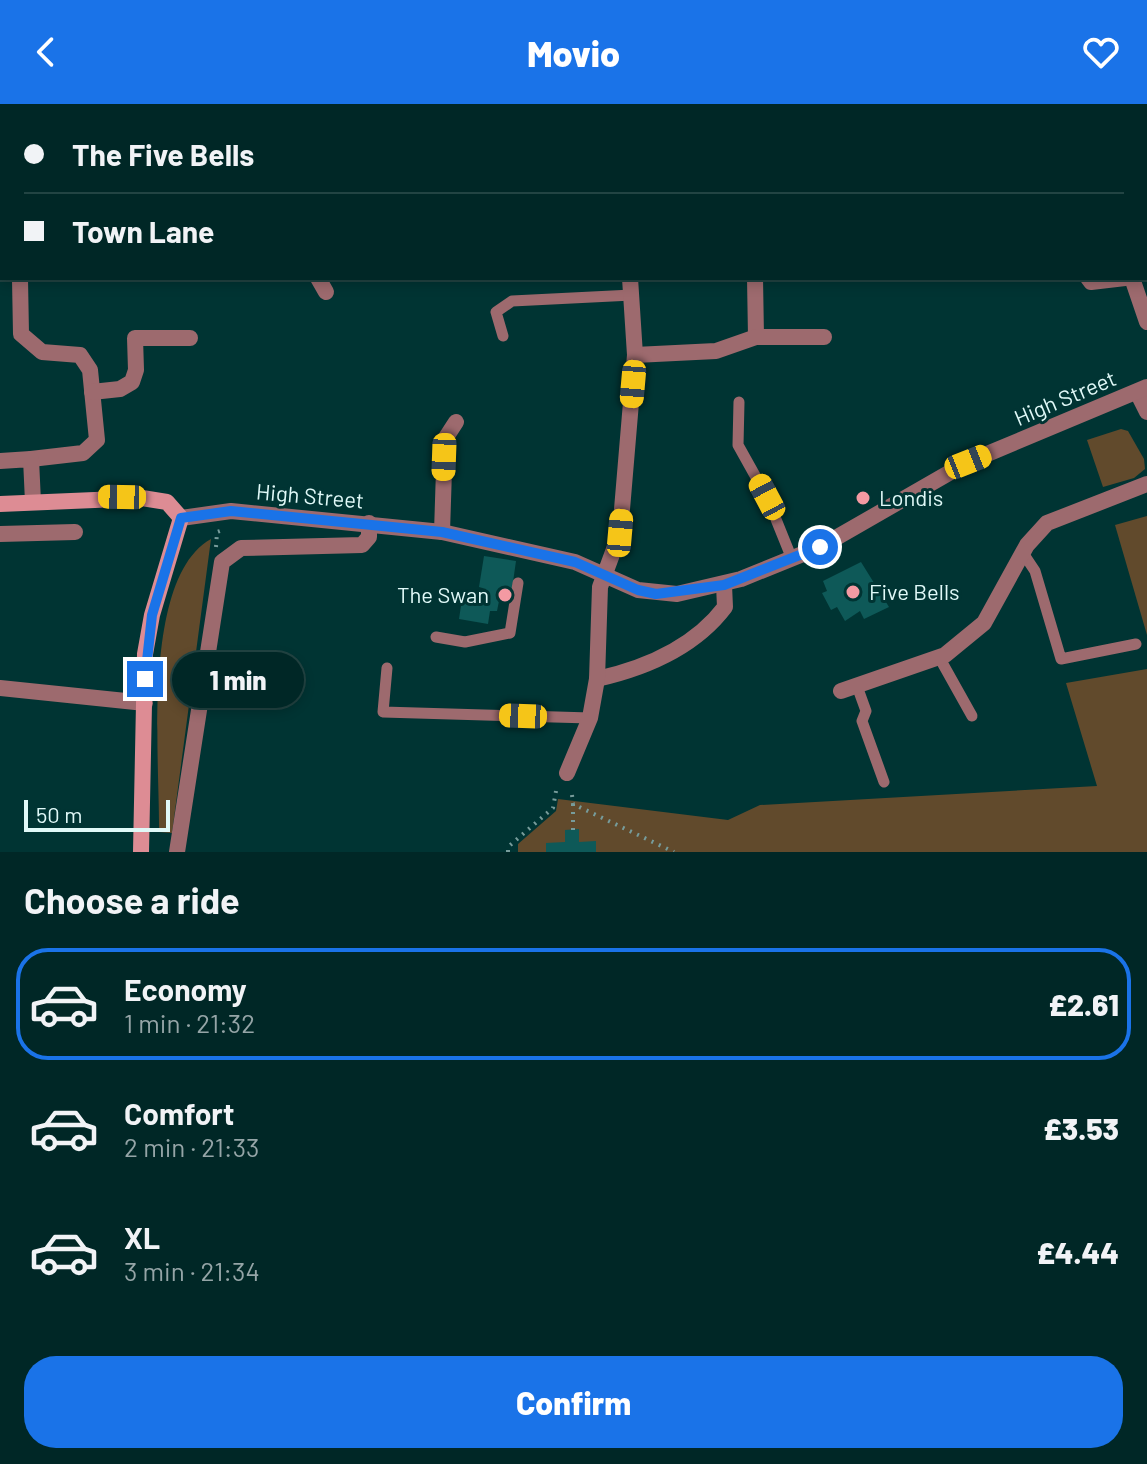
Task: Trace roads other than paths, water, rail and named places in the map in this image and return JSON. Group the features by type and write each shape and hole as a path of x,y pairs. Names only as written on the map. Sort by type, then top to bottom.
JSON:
{"main road":[{"path":"0,504 142,498 167,502 181,518 152,615 145,654 141,852"}],"street":[{"path":"0,461 83,453 97,440 90,370 80,355 42,352 21,334 20,280"},
{"path":"567,773 590,718 597,679 600,587 620,533 635,355 630,280"},
{"path":"755,280 756,337"},
{"path":"1133,280 1147,322"},
{"path":"635,355 716,351 756,337 824,337"},
{"path":"92,392 120,389 132,382 136,370 135,338 190,338"},
{"path":"1142,390 1147,412"},
{"name":"High Street","path":"181,518 231,511 442,532 605,575 656,594 724,585 792,559 919,494 968,462 1142,390"},
{"path":"442,532 445,439 456,422"},
{"path":"31,459 33,502"},
{"path":"849,688 939,657 967,639 984,623 1023,553 1047,523 1068,512 1147,484"},
{"path":"177,852 222,562 241,548 362,545 369,537 369,523"},
{"path":"0,534 75,532"},
{"path":"597,679 665,656 695,638 725,607 724,585"},
{"path":"0,688 145,703"}],"lane":[{"path":"503,336 496,312 512,301 632,295"},
{"path":"739,402 738,445 767,497 792,559"},
{"path":"1023,553 1035,571 1061,659 1136,644"},
{"path":"436,637 465,642 510,633 518,583"},
{"path":"939,657 972,716"},
{"path":"387,668 383,712 590,718"},
{"path":"849,688 866,711 862,721 884,782"}],"place":[{"name":"Londis","path":"863,498"},
{"name":"Five Bells","path":"853,592"},
{"name":"The Swan","path":"505,595"}]}
